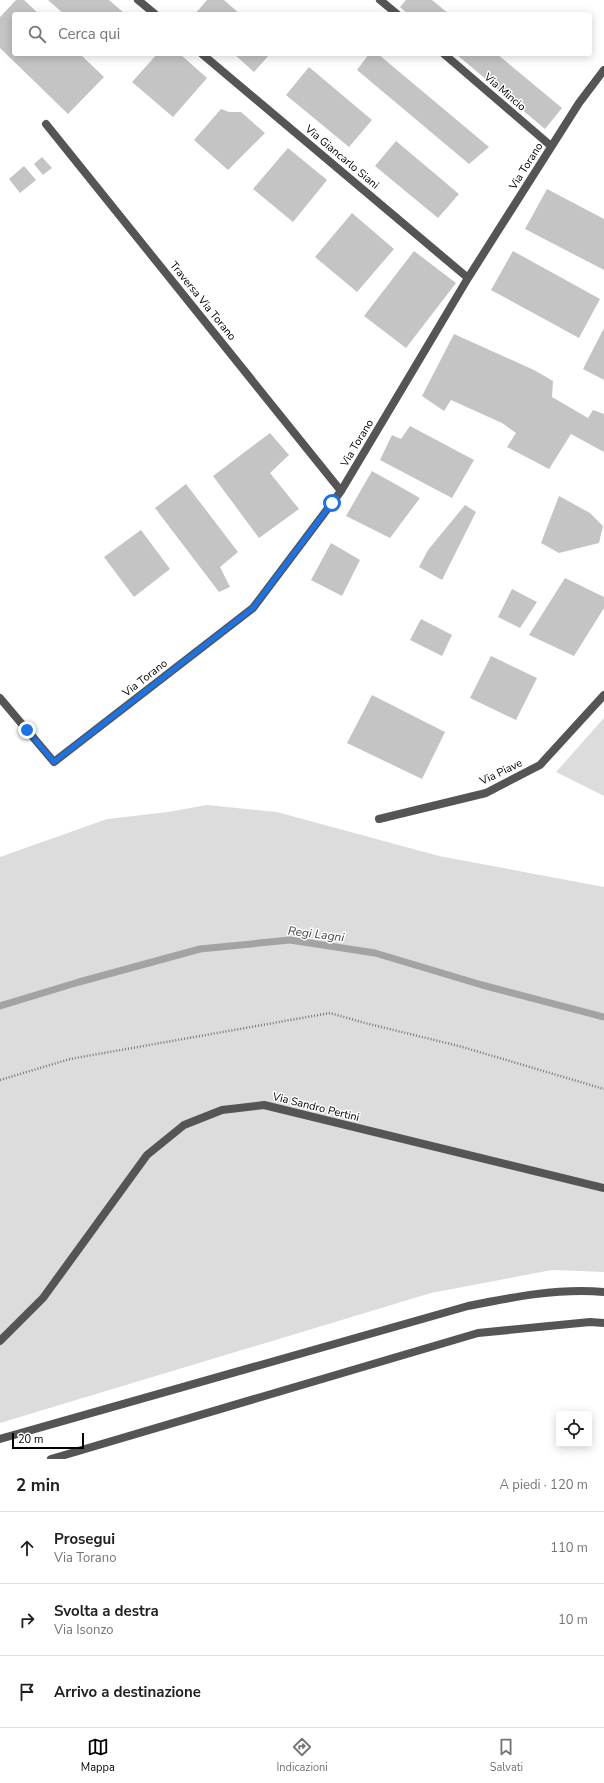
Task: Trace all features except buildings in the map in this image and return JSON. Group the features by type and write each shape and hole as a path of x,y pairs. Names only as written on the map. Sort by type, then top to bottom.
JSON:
{"street":[{"path":"138,0 153,12"},
{"path":"380,0 395,12"},
{"name":"Via Giancarlo Siani","path":"204,56 468,278"},
{"name":"Via Mincio","path":"446,56 551,146"},
{"name":"Via Torano","path":"0,698 54,762 253,608 341,491 468,278 579,102 604,70"},
{"name":"Traversa Via Torano","path":"46,124 341,491"},
{"name":"Via Piave","path":"379,819 486,792 540,765 604,695"},
{"name":"Via Sandro Pertini","path":"0,1341 43,1298 147,1155 184,1125 222,1110 264,1105 604,1188"},
{"path":"0,1439 468,1306 529,1294 582,1290 604,1292"},
{"path":"51,1459 478,1333 590,1322 604,1323"}],"path":[{"path":"0,1080 70,1059 330,1012 365,1023 459,1046 604,1089"}],"shaded area":[{"path":"604,718 604,796 556,772"},
{"path":"207,805 277,812 439,856 604,887 604,1272 552,1270 431,1293 0,1423 0,857 107,819 168,812"}],"waterway":[{"name":"Regi Lagni","path":"0,1006 79,982 200,949 290,940 375,953 482,985 604,1017"}],"route":[{"path":"27,730 54,762 253,608 332,503"}]}
